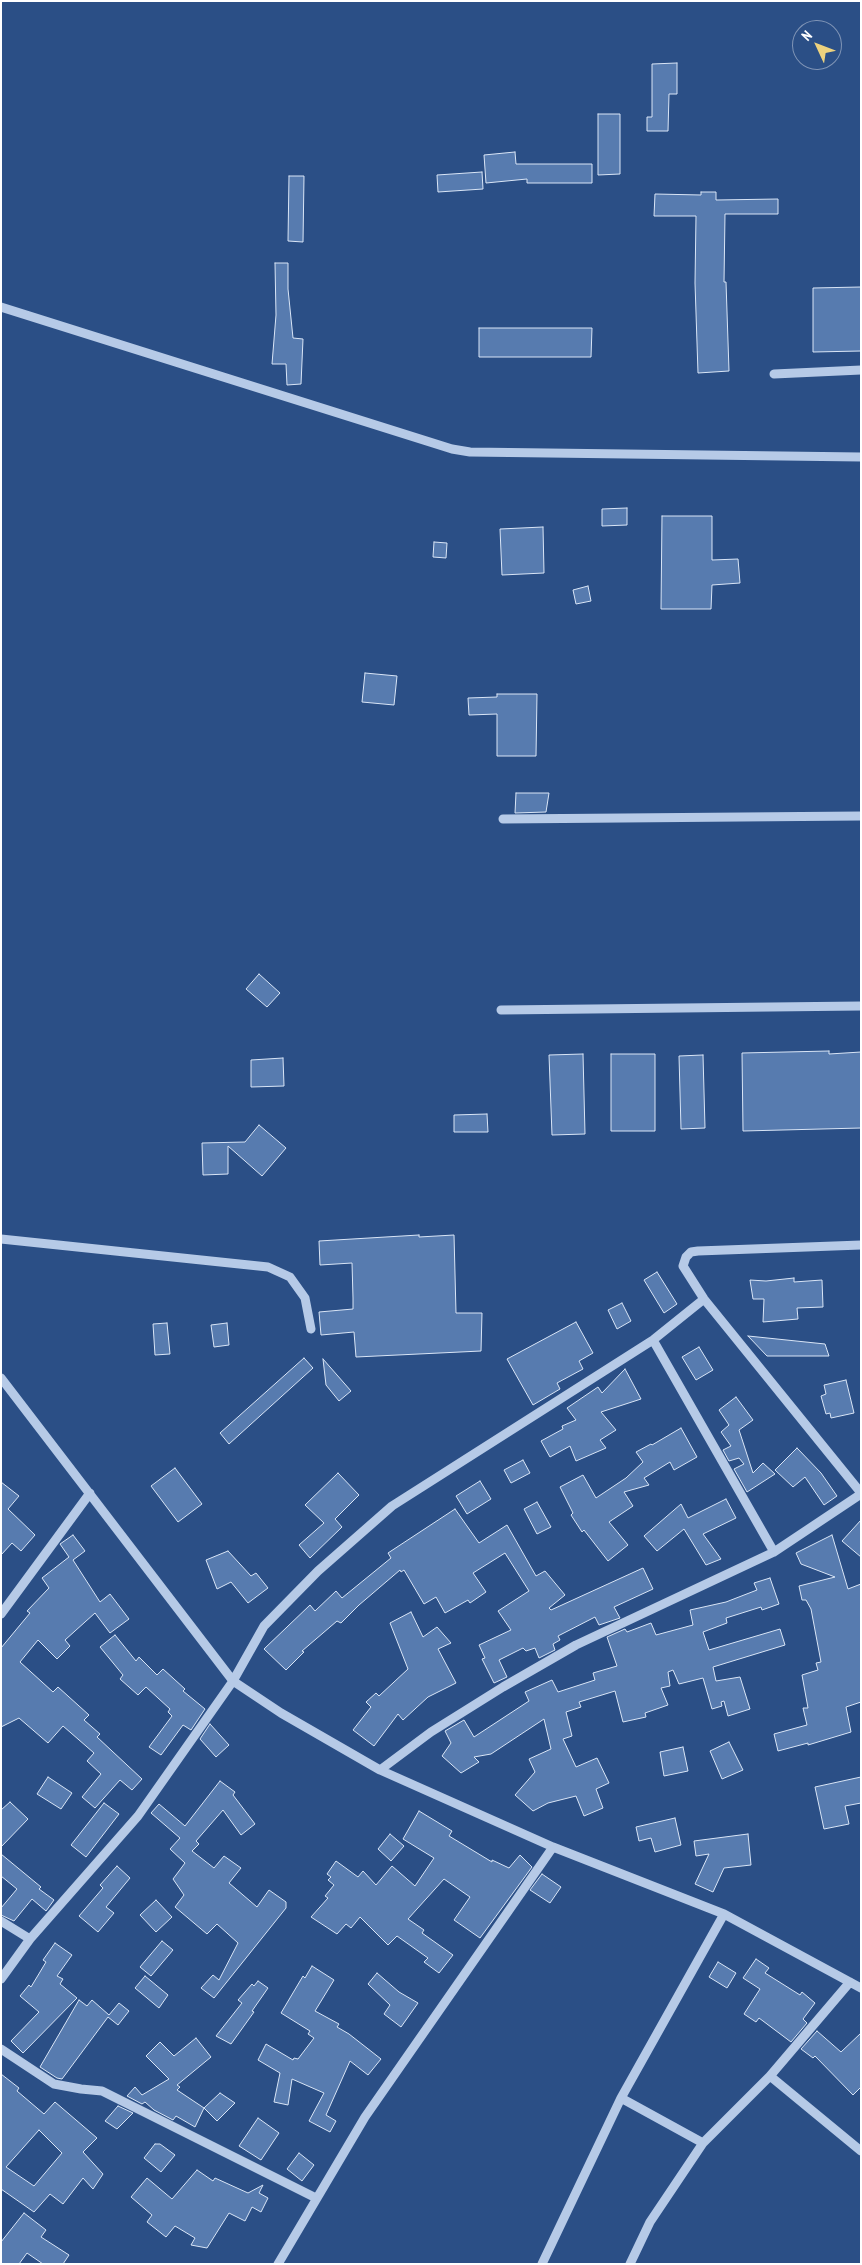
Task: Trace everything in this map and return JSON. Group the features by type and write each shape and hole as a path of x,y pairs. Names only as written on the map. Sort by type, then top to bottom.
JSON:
{"street":[{"path":"1,307 452,449 470,452 861,457"},
{"path":"774,374 861,370"},
{"path":"503,819 861,816"},
{"path":"501,1010 861,1006"},
{"path":"1,1239 268,1267 290,1277 305,1298 311,1329"},
{"path":"380,1770 431,1732 502,1687 576,1645 774,1552 861,1493 704,1299 683,1266 686,1257 691,1252 861,1245"},
{"path":"1,1979 30,1939 138,1816 233,1681 264,1626 318,1571 392,1506 653,1340 704,1299"},
{"path":"653,1340 774,1552"},
{"path":"1,1378 233,1681 281,1713 380,1770 553,1847 724,1914 861,1988"},
{"path":"1,1614 90,1493"},
{"path":"278,2264 365,2117 553,1847"},
{"path":"542,2264 621,2098 724,1914"},
{"path":"1,1920 30,1939"},
{"path":"630,2264 650,2222 703,2143 770,2076 850,1982"},
{"path":"1,2049 54,2084 102,2091 316,2198"},
{"path":"770,2076 861,2151"},
{"path":"621,2098 703,2143"}],"building":[{"path":"677,63 677,94 669,94 668,131 647,131 647,117 652,117 652,64"},
{"path":"598,114 620,114 620,174 598,175"},
{"path":"515,152 516,164 592,164 592,183 527,183 527,179 486,183 484,155"},
{"path":"482,172 483,189 438,192 437,175"},
{"path":"289,176 304,176 303,242 288,241"},
{"path":"701,192 716,192 716,200 778,199 778,214 725,214 724,282 726,282 729,371 698,373 695,283 696,216 654,216 655,194 701,195"},
{"path":"275,263 288,263 288,289 293,338 303,339 301,384 287,385 286,364 272,364 276,315"},
{"path":"861,287 861,351 813,352 813,288"},
{"path":"479,328 592,328 591,357 479,357"},
{"path":"627,508 627,525 602,526 602,509"},
{"path":"662,516 712,516 712,560 738,559 740,583 712,585 711,609 661,609"},
{"path":"543,527 544,573 502,575 500,529"},
{"path":"434,542 447,543 446,558 433,557"},
{"path":"588,586 591,601 576,604 573,590"},
{"path":"365,673 397,676 394,705 362,702"},
{"path":"497,694 537,694 536,756 497,756 497,714 469,715 468,698 497,697"},
{"path":"516,793 549,793 546,812 515,813"},
{"path":"259,974 280,993 267,1007 246,989"},
{"path":"829,1051 829,1054 861,1052 861,1128 743,1131 742,1053"},
{"path":"583,1054 585,1134 552,1135 549,1055"},
{"path":"611,1054 655,1054 655,1131 611,1131"},
{"path":"703,1055 705,1128 681,1129 679,1056"},
{"path":"283,1058 284,1086 251,1087 251,1060"},
{"path":"487,1114 488,1132 454,1132 454,1115"},
{"path":"259,1125 286,1148 262,1176 228,1146 228,1174 203,1175 202,1143 245,1142"},
{"path":"419,1235 419,1237 454,1235 456,1313 482,1313 481,1351 356,1357 354,1332 321,1335 319,1312 353,1309 353,1298 352,1263 320,1265 319,1241"},
{"path":"657,1272 677,1304 664,1313 644,1280"},
{"path":"794,1278 794,1282 822,1280 823,1307 797,1308 798,1319 763,1322 764,1299 753,1299 750,1280 766,1281"},
{"path":"622,1303 631,1321 617,1329 608,1310"},
{"path":"576,1322 593,1353 579,1361 583,1369 557,1383 560,1389 533,1405 507,1359"},
{"path":"167,1323 170,1354 155,1355 153,1324"},
{"path":"227,1323 229,1345 214,1347 211,1325"},
{"path":"748,1336 825,1344 829,1356 767,1356"},
{"path":"699,1347 713,1370 696,1380 682,1357"},
{"path":"304,1358 313,1368 229,1444 220,1433"},
{"path":"323,1359 351,1391 339,1401 326,1385"},
{"path":"625,1369 641,1399 601,1412 616,1430 600,1440 606,1448 576,1461 570,1446 550,1457 541,1441 563,1429 562,1426 576,1420 567,1408 598,1387 602,1393"},
{"path":"846,1380 854,1413 831,1418 830,1413 826,1414 821,1396 826,1394 824,1385"},
{"path":"736,1397 753,1420 739,1430 753,1473 763,1463 775,1474 747,1492 734,1469 744,1464 739,1458 729,1461 723,1450 731,1446 721,1432 729,1425 719,1410"},
{"path":"681,1428 697,1457 674,1470 670,1462 644,1478 649,1485 624,1492 633,1506 609,1522 628,1545 608,1561 584,1530 582,1532 571,1515 573,1513 560,1487 583,1475 596,1498 626,1478 643,1462 636,1452"},
{"path":"797,1448 821,1473 837,1496 824,1505 805,1477 793,1487 775,1470"},
{"path":"523,1460 530,1473 511,1483 504,1470"},
{"path":"175,1468 202,1504 178,1522 151,1486"},
{"path":"338,1473 359,1495 335,1519 342,1527 310,1558 299,1545 324,1523 305,1505"},
{"path":"480,1481 491,1499 467,1514 456,1496"},
{"path":"1,1482 19,1496 8,1509 35,1535 21,1551 12,1543 1,1555"},
{"path":"726,1499 736,1518 703,1534 721,1559 706,1565 684,1529 657,1551 644,1536 681,1504 688,1518"},
{"path":"537,1502 551,1527 537,1534 524,1509"},
{"path":"455,1509 479,1543 507,1525 536,1576 545,1571 565,1595 549,1608 551,1610 643,1568 653,1589 614,1607 620,1618 599,1625 595,1617 558,1636 560,1640 553,1644 555,1650 539,1658 535,1648 526,1651 523,1648 499,1660 507,1677 494,1683 482,1659 485,1658 479,1645 511,1630 498,1611 529,1591 505,1553 473,1573 486,1592 470,1603 468,1600 445,1613 436,1597 424,1604 404,1570 401,1572 400,1570 341,1623 337,1621 302,1651 304,1652 286,1670 264,1649 310,1605 315,1611 336,1591 342,1598 391,1558 388,1553"},
{"path":"861,1520 861,1557 842,1541"},
{"path":"73,1535 85,1551 73,1560 100,1602 110,1594 129,1619 110,1633 95,1613 65,1640 70,1646 57,1659 38,1640 20,1662 53,1692 58,1687 89,1715 84,1720 100,1734 97,1737 142,1779 132,1790 120,1780 95,1808 82,1797 101,1774 87,1761 94,1753 63,1726 48,1743 19,1718 1,1727 1,1648 30,1613 27,1611 49,1588 42,1578 69,1557 60,1544"},
{"path":"832,1535 848,1589 861,1584 861,1702 846,1707 851,1732 808,1745 808,1743 778,1751 774,1734 807,1725 803,1708 808,1708 802,1675 818,1670 816,1663 821,1662 811,1609 806,1600 802,1600 799,1586 835,1577 801,1564 796,1553"},
{"path":"228,1551 251,1576 256,1573 268,1588 248,1603 231,1582 217,1589 206,1560"},
{"path":"770,1578 779,1604 762,1610 761,1607 726,1618 727,1623 703,1632 709,1650 780,1629 785,1645 713,1667 716,1681 740,1677 750,1709 728,1716 724,1701 721,1702 722,1706 712,1709 703,1678 679,1684 673,1670 668,1672 670,1686 661,1688 668,1705 645,1713 646,1717 623,1722 615,1691 579,1702 581,1707 566,1712 572,1736 563,1739 576,1767 597,1758 609,1783 596,1789 603,1808 584,1816 576,1796 548,1803 533,1811 515,1795 535,1772 529,1759 551,1749 544,1719 491,1754 474,1757 479,1762 461,1773 442,1756 451,1743 445,1731 464,1720 474,1737 529,1701 525,1692 552,1680 558,1692 595,1680 593,1673 617,1666 607,1637 625,1629 627,1632 651,1623 656,1635 693,1625 690,1610 726,1602 757,1590 754,1583"},
{"path":"411,1612 423,1637 437,1627 451,1643 438,1649 456,1683 428,1697 403,1720 398,1714 374,1746 353,1730 371,1707 366,1702 376,1693 379,1696 408,1669 390,1623"},
{"path":"115,1635 136,1661 139,1657 157,1675 163,1669 185,1689 183,1691 205,1709 191,1730 183,1725 161,1755 149,1747 172,1716 168,1712 170,1709 146,1687 138,1695 120,1679 123,1675 100,1647"},
{"path":"210,1724 229,1745 216,1757 200,1739"},
{"path":"729,1742 743,1770 722,1779 710,1751"},
{"path":"683,1747 688,1771 664,1776 660,1752"},
{"path":"48,1777 72,1793 61,1809 37,1794"},
{"path":"861,1777 861,1803 845,1806 849,1824 824,1829 815,1787"},
{"path":"220,1781 235,1792 233,1795 255,1824 241,1835 223,1810 196,1841 199,1844 192,1851 214,1868 224,1856 241,1868 229,1883 257,1907 269,1890 286,1902 286,1908 214,1998 201,1988 213,1975 219,1980 238,1943 217,1924 207,1934 175,1907 184,1895 173,1879 185,1863 170,1849 180,1838 151,1813 159,1804 185,1826"},
{"path":"10,1802 28,1819 1,1847 1,1810"},
{"path":"104,1803 119,1814 86,1857 71,1845"},
{"path":"419,1811 452,1831 449,1836 492,1862 492,1860 509,1868 520,1855 532,1867 480,1938 454,1920 470,1897 444,1879 408,1919 424,1930 422,1933 453,1955 439,1973 424,1962 428,1958 397,1936 388,1945 360,1917 351,1928 346,1924 337,1934 311,1917 328,1898 325,1896 334,1885 328,1880 331,1877 327,1874 336,1861 358,1877 363,1871 376,1885 392,1866 415,1886 434,1858 403,1839"},
{"path":"675,1818 681,1845 655,1852 651,1838 639,1841 636,1827"},
{"path":"390,1834 404,1846 391,1861 378,1849"},
{"path":"748,1834 751,1865 724,1868 713,1892 695,1884 709,1854 696,1856 694,1841"},
{"path":"1,1854 41,1887 39,1889 54,1900 46,1911 32,1899 14,1921 1,1915 1,1908 17,1889 1,1876"},
{"path":"117,1866 130,1878 106,1907 114,1913 98,1932 79,1916 103,1888 100,1885"},
{"path":"542,1874 561,1887 550,1903 530,1890"},
{"path":"156,1900 172,1917 156,1932 140,1915"},
{"path":"162,1941 173,1950 151,1976 140,1967"},
{"path":"55,1943 72,1955 57,1976 63,1979 60,1984 77,1998 23,2053 11,2041 39,2012 20,1996 29,1985 31,1987 46,1962 43,1960"},
{"path":"756,1959 769,1968 765,1973 800,1995 802,1992 815,2003 803,2019 807,2023 791,2042 759,2018 756,2022 744,2014 760,1989 743,1978"},
{"path":"718,1962 736,1973 727,1988 709,1977"},
{"path":"312,1966 334,1980 315,2011 339,2024 337,2027 381,2059 368,2075 350,2061 326,2115 336,2121 330,2132 309,2121 324,2093 292,2079 288,2105 274,2102 280,2073 258,2060 266,2044 293,2060 294,2058 298,2059 314,2038 308,2034 310,2031 281,2013 303,1976 305,1978"},
{"path":"377,1973 399,1992 418,2003 401,2027 384,2014 390,2005 368,1984"},
{"path":"145,1976 168,1995 159,2008 135,1988"},
{"path":"258,1981 268,1988 252,2011 254,2012 231,2044 216,2036 242,2003 238,2000 252,1984 254,1986"},
{"path":"79,2000 87,2006 92,2000 109,2015 119,2003 129,2011 118,2025 108,2017 62,2079 57,2078 40,2067"},
{"path":"817,2031 841,2052 861,2033 861,2087 853,2095 815,2056 813,2058 801,2049"},
{"path":"196,2038 211,2057 177,2085 180,2087 177,2090 204,2108 195,2127 176,2116 173,2120 154,2110 145,2102 142,2104 127,2096 135,2087 142,2095 169,2079 146,2056 160,2042 174,2056"},
{"path":"1,2074 19,2088 17,2091 44,2114 55,2102 97,2138 83,2152 103,2174 93,2189 83,2178 63,2204 50,2194 34,2212 1,2189","holes":["39,2130 62,2153 34,2186 6,2167"]},
{"path":"220,2093 235,2103 217,2121 204,2108"},
{"path":"118,2106 133,2113 117,2129 105,2121"},
{"path":"258,2118 279,2133 261,2160 239,2146"},
{"path":"155,2144 160,2144 175,2155 161,2172 144,2158"},
{"path":"299,2153 314,2165 302,2181 287,2169"},
{"path":"197,2170 213,2181 215,2178 248,2193 263,2185 259,2193 268,2198 261,2212 252,2207 245,2221 229,2213 207,2248 191,2245 195,2238 175,2226 166,2237 147,2222 152,2215 131,2197 147,2178 172,2199"},
{"path":"24,2213 46,2230 41,2237 69,2255 63,2264 43,2264 27,2253 19,2264 1,2264 1,2242"}]}
